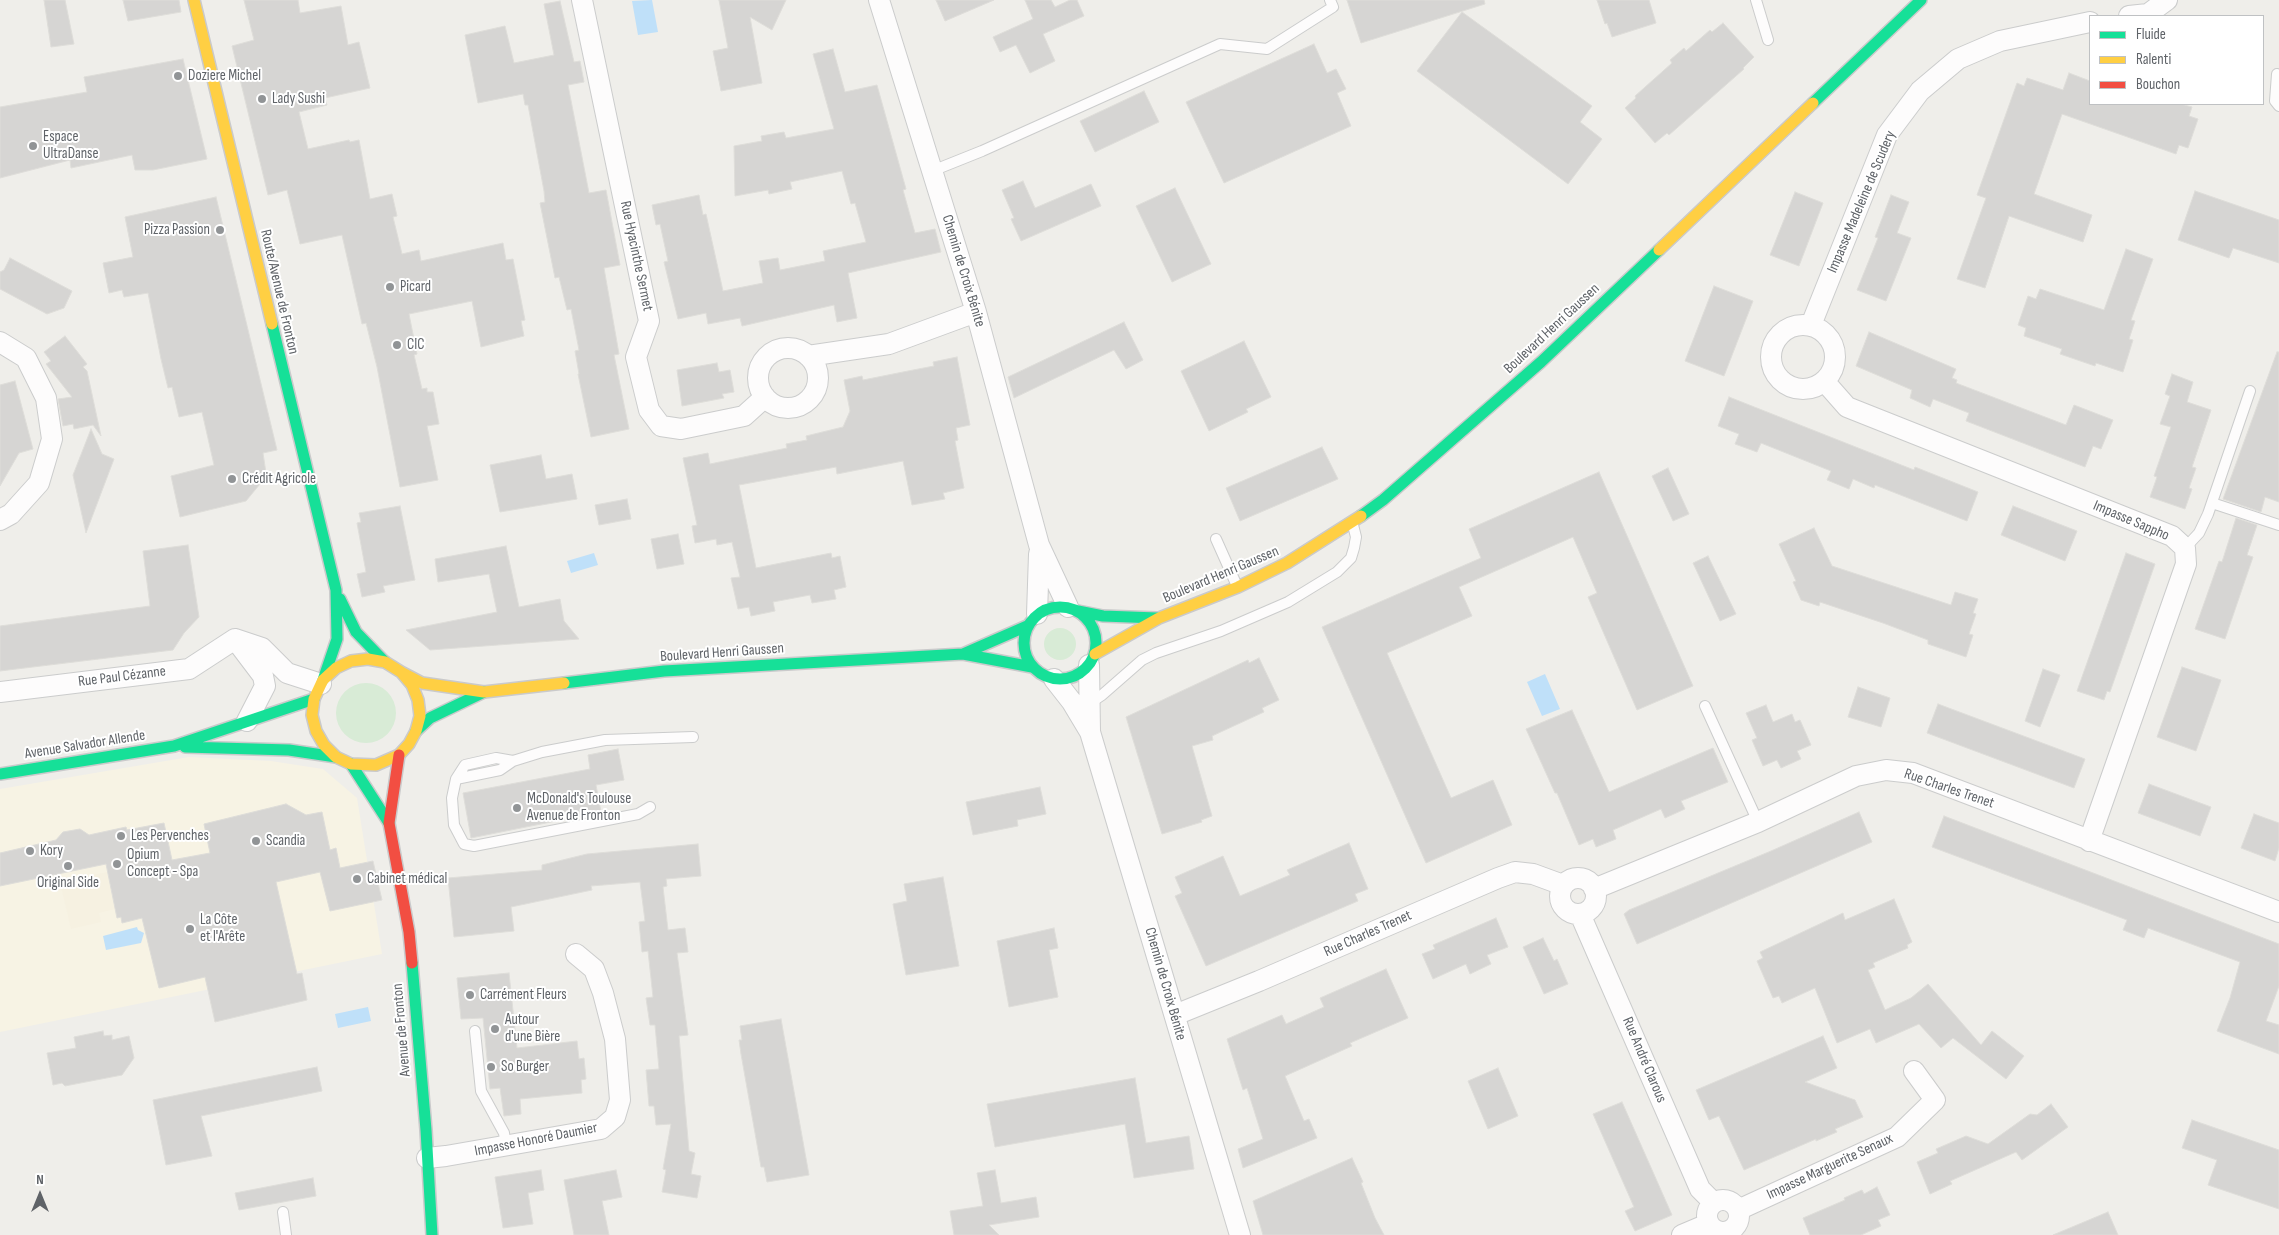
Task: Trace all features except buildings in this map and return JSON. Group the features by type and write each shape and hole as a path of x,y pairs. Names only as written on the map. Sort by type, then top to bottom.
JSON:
{"street":[{"name":"Route/Avenue de Fronton","path":"194,0 336,590"},
{"name":"Rue Hyacinthe Sermet","path":"582,0 649,321 636,357 649,410 661,426 681,430 744,416 765,397"},
{"name":"Chemin de Croix Bénite","path":"879,0 976,312 1039,545 1073,609"},
{"name":"Boulevard Henri Gaussen","path":"401,672 422,683 484,692 664,671 963,654 1032,667 1054,679 1074,676 1092,659 1159,618 1238,587 1287,563 1383,500 1540,362 1920,0"},
{"path":"2138,15 2148,14 2166,0"},
{"name":"Impasse Madeleine de Scudery","path":"1811,325 1887,135 1920,91 1958,59 2000,41 2054,28 2089,22"},
{"path":"808,356 889,344 976,312"},
{"path":"1799,325 1811,325 1824,332 1833,344 1836,357 1832,373 1825,382 1817,387 1800,390 1788,386 1779,380 1772,370 1770,358 1778,336 1788,328 1799,325"},
{"path":"0,342 26,358 46,398 52,439 39,483 11,514 0,520"},
{"path":"784,348 797,349 808,356 816,367 818,381 814,394 803,404 790,408 776,406 765,397 759,386 759,373 763,361 772,352 784,348"},
{"name":"Impasse Sappho","path":"1825,382 1846,407 2172,536 2185,548 2186,564 2089,840"},
{"name":"Chemin de Croix Bénite","path":"1032,620 1040,587 1039,545"},
{"path":"336,590 356,632 385,662 401,672 412,684 418,700 420,716 416,731 409,744 399,755 376,765 351,764 336,756 324,745 316,731 312,715 320,688 333,658 337,639 336,590"},
{"name":"Boulevard Henri Gaussen","path":"963,654 1010,635 1057,606 1103,616 1159,618"},
{"path":"1073,609 1088,618 1094,629 1096,641 1092,659"},
{"path":"1032,620 1024,647 1026,658 1032,667"},
{"path":"235,639 262,648 288,673 320,688"},
{"path":"235,639 263,676 265,686 247,720"},
{"name":"Rue Paul Cézanne","path":"0,692 189,669 235,639"},
{"path":"320,688 336,668 351,661 368,659 385,662"},
{"name":"Chemin de Croix Bénite","path":"1090,732 1092,659"},
{"name":"Chemin de Croix Bénite","path":"1054,679 1072,702 1090,732 1240,1235"},
{"name":"Avenue Salvador Allende","path":"0,774 174,746 247,720 320,688"},
{"name":"Boulevard Henri Gaussen","path":"416,731 430,718 484,692"},
{"name":"Avenue Salvador Allende","path":"174,746 289,750 336,756"},
{"name":"Avenue de Fronton","path":"399,755 390,823 409,932 432,1235"},
{"name":"Avenue de Fronton","path":"351,764 390,823"},
{"name":"Rue Charles Trenet","path":"1594,888 1758,822 1856,776 1886,770 1913,773 2279,912"},
{"name":"Rue Charles Trenet","path":"1175,1015 1515,872 1533,874 1563,885"},
{"path":"1573,878 1586,880 1594,888 1596,899 1590,910 1580,914 1567,911 1559,899 1563,885 1573,878"},
{"name":"Rue André Clarous","path":"1580,914 1700,1189 1713,1202"},
{"name":"Impasse Honoré Daumier","path":"427,1158 601,1129 615,1117 620,1100 615,1039 603,993 594,969 576,954"},
{"name":"Impasse Marguerite Senaux","path":"1737,1225 1897,1137 1934,1100 1914,1071"},
{"path":"1721,1199 1732,1202 1737,1225 1725,1233 1714,1230 1708,1224 1706,1214 1713,1202 1721,1199"},
{"path":"1682,1235 1708,1224"}],"lane":[{"path":"932,171 982,151 1220,44 1266,49 1333,7 1330,0"},
{"path":"1756,0 1768,40"},
{"path":"2277,74 2274,101 2279,106"},
{"path":"2185,548 2199,533 2212,503 2250,391"},
{"path":"2212,503 2279,525"},
{"path":"1090,703 1142,660 1156,653 1221,631 1288,602 1337,572 1350,558 1354,548 1356,537 1352,522"},
{"path":"1216,539 1238,587"},
{"path":"1705,706 1758,822"},
{"path":"650,807 638,814 474,846 464,844 454,826 452,798 456,779 465,765 496,758 513,761 542,752 605,740 693,737"},
{"path":"476,1031 481,1091 504,1133 506,1146"},
{"path":"283,1212 286,1235"}],"shaded area":[{"path":"189,757 271,761 323,769 357,798 382,954 0,1032 0,789"}],"green space":[{"path":"1060,628 1071,633 1076,644 1071,655 1060,660 1049,655 1044,644 1049,633"},
{"path":"366,683 382,688 387,692 391,697 396,713 391,729 387,734 382,738 366,743 350,738 345,734 341,729 336,713 341,697 345,692 350,688"}],"sand":[{"path":"107,872 115,909 99,913 101,922 71,929 60,882"}],"water":[{"path":"652,0 658,32 638,35 632,1"},
{"path":"594,553 598,565 571,573 567,561"},
{"path":"1545,674 1560,709 1542,716 1527,682"},
{"path":"137,927 138,930 144,933 141,943 106,950 103,936"},
{"path":"368,1007 371,1021 338,1028 335,1014"}],"traffic: fast":[{"path":"1813,103 1921,0"},
{"path":"1361,516 1383,500 1541,362 1659,250"},
{"path":"272,324 336,590 337,639 323,680"},
{"path":"340,599 356,632 385,662"},
{"path":"1067,607 1086,617 1094,629 1096,643 1094,657 1086,669 1074,677 1053,679 1034,669 1026,657 1024,636 1034,617 1046,609 1067,607"},
{"path":"1078,611 1103,616 1157,618"},
{"path":"963,654 1027,626"},
{"path":"564,683 664,671 963,654 1032,667"},
{"path":"416,731 430,718 484,692"},
{"path":"0,774 174,746 314,699"},
{"path":"185,747 289,750 336,757"},
{"path":"351,764 389,823"},
{"path":"412,963 426,1130 432,1235"}],"traffic: slow":[{"path":"194,0 272,324"},
{"path":"1659,250 1813,103"},
{"path":"1095,654 1159,618 1238,587 1287,563 1361,516"},
{"path":"321,684 314,699 312,715 316,731 324,745 336,757 351,764 376,765 399,755 409,744 416,731 420,716 418,700 412,685 401,672 385,662 368,659 351,661 336,668 323,680"},
{"path":"401,672 422,683 484,692 564,683"},
{"path":"321,684 323,680"}],"traffic: jam":[{"path":"399,755 389,823 409,932 412,963"}],"place":[{"name":"Doziere Michel","path":"178,76"},
{"name":"Lady Sushi","path":"262,99"},
{"name":"Espace UltraDanse","path":"33,146"},
{"name":"Pizza Passion","path":"220,230"},
{"name":"Picard","path":"390,287"},
{"name":"CIC","path":"397,345"},
{"name":"Crédit Agricole","path":"232,479"},
{"name":"McDonald's Toulouse Avenue de Fronton","path":"517,808"},
{"name":"Les Pervenches","path":"121,836"},
{"name":"Scandia","path":"256,841"},
{"name":"Kory","path":"30,851"},
{"name":"Opium Concept - Spa","path":"117,864"},
{"name":"Original Side","path":"68,866"},
{"name":"Cabinet médical","path":"357,879"},
{"name":"La Côte et l'Arête","path":"190,929"},
{"name":"Carrément Fleurs","path":"470,995"},
{"name":"Autour d'une Bière","path":"495,1029"},
{"name":"So Burger","path":"491,1067"}]}
